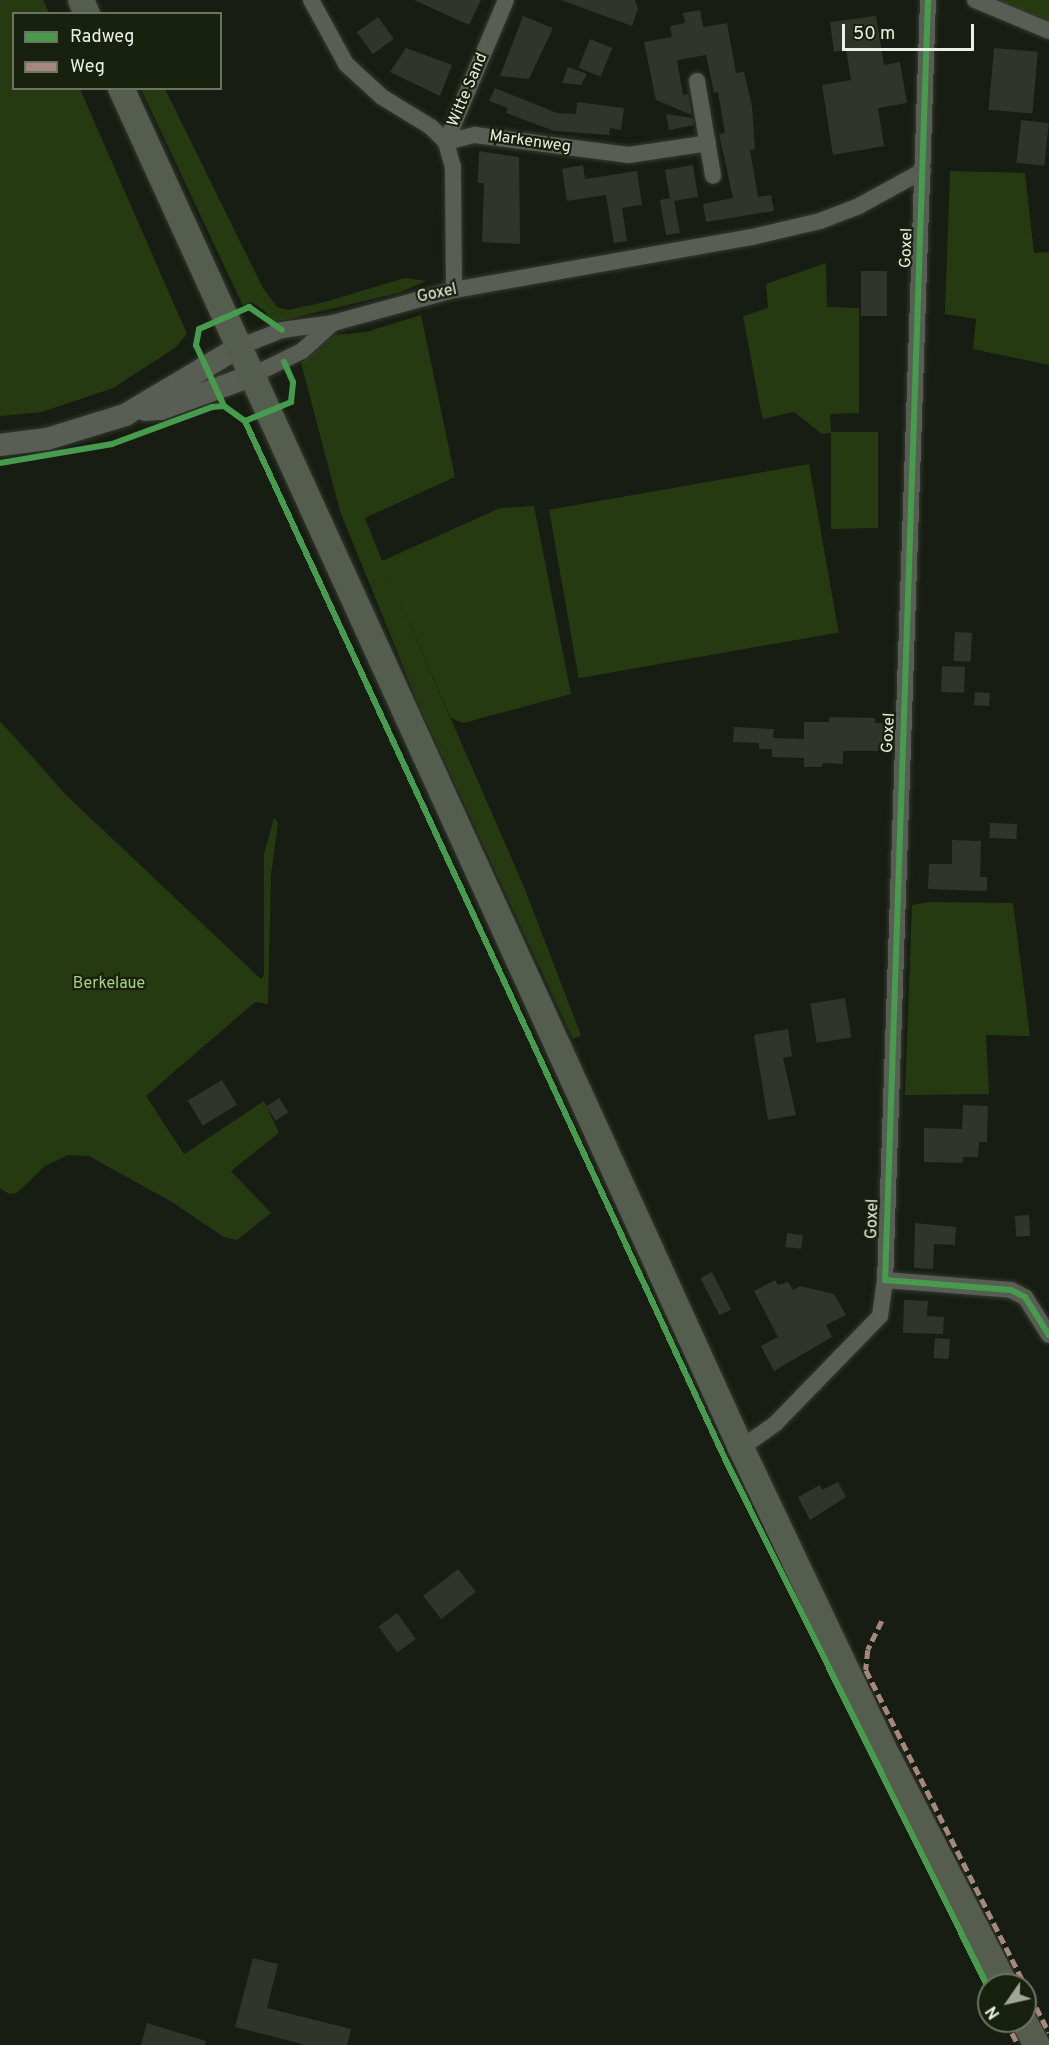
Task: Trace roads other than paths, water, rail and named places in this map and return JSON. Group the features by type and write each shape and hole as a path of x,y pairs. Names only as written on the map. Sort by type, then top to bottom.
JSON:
{"main road":[{"path":"122,90 741,1448 889,1759 999,1973"}],"street":[{"path":"311,0 346,64 382,98 431,127 446,142"},
{"name":"Witte Sand","path":"454,290 453,167 446,142 506,0"},
{"name":"Goxel","path":"741,1448 775,1424 880,1316 885,1280 928,0"},
{"path":"975,0 1049,31"},
{"path":"697,81 713,176"},
{"name":"Markenweg","path":"446,142 475,135 629,155 708,143"},
{"name":"Goxel","path":"238,346 282,330 333,323 454,290 752,237 820,220 859,206 923,171"},
{"name":"Goxel","path":"251,376 302,351 333,323"},
{"path":"135,411 238,346"},
{"path":"0,445 47,439 135,411 161,409 251,376"},
{"path":"885,1280 1011,1290 1025,1297 1049,1335"}],"park label":[{"name":"Berkelaue","path":"109,984"}]}
